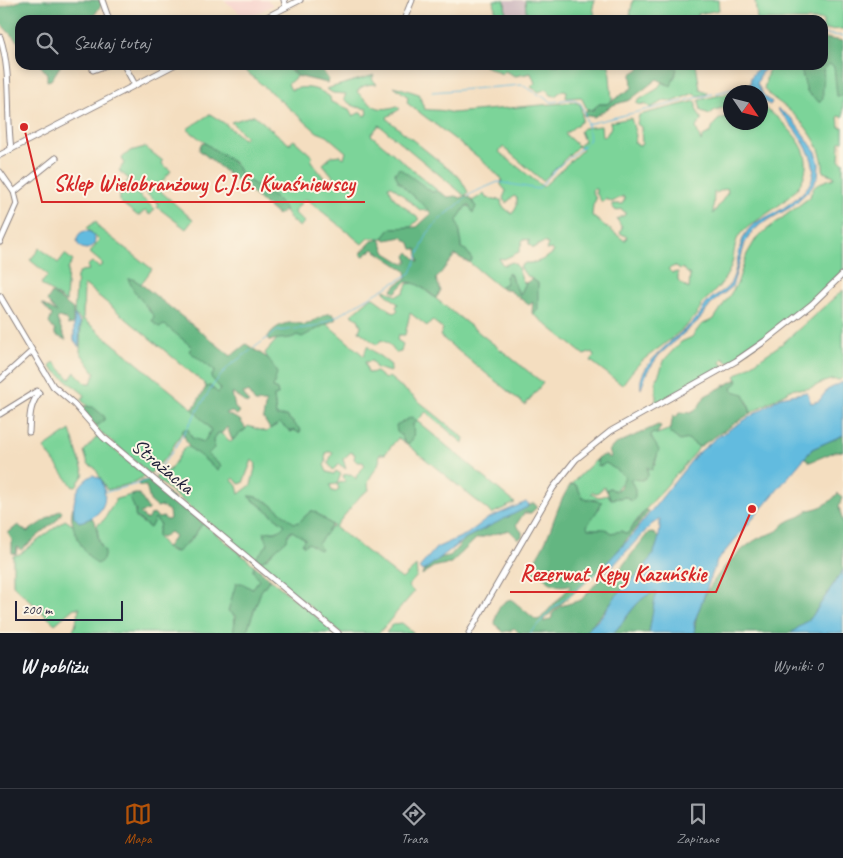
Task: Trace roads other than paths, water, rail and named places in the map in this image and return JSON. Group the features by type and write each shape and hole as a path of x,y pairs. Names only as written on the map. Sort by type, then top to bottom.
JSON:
{"street":[{"path":"102,0 107,15"},
{"path":"284,0 286,7"},
{"path":"271,15 300,0"},
{"path":"406,15 412,0"},
{"path":"0,37 7,60 8,121 11,149"},
{"path":"126,70 135,85"},
{"path":"0,155 164,70"},
{"path":"14,192 56,158"},
{"path":"0,172 14,192 17,204 2,231 0,242"},
{"path":"469,633 553,488 576,459 611,431 736,361 765,341 812,304 843,274"},
{"name":"Strażacka","path":"0,296 53,386 74,404 103,436 338,633"},
{"path":"0,380 32,351"},
{"path":"0,414 37,391 39,393 30,409 29,432"}],"water":[{"path":"756,70 764,70 761,73 758,85 750,85 751,77"},
{"path":"778,109 792,119 816,152 819,164 818,177 809,190 791,207 761,224 751,233 745,243 732,287 713,302 699,320 659,355 647,372 641,389 641,379 652,360 698,317 711,299 729,285 736,269 742,241 749,229 802,194 812,178 814,170 808,151 796,131"},
{"path":"86,231 92,234 95,240 92,246 86,249 80,246 77,240 80,234"},
{"path":"74,314 80,323 79,347 74,340"},
{"path":"843,382 843,435 812,449 717,561 694,623 695,633 649,633 656,592 643,598 613,633 584,633 599,619 614,598 648,562 657,544 660,519 652,524 610,569 602,573 599,571 628,540 696,455 716,438 781,397 807,392 811,403 819,401 827,390"},
{"path":"93,475 101,479 105,494 104,501 99,512 87,520 79,522 74,517 75,498 79,487"},
{"path":"526,502 529,504 528,507 466,538 423,571 419,568 436,548 467,534 487,519"},
{"path":"843,570 843,633 791,633 811,618"}],"waterway":[{"path":"828,34 843,36"},
{"path":"432,92 522,85 552,102 568,99 577,101 583,108 587,124 723,91"},
{"path":"153,476 173,451 213,385 229,366 277,331 314,327 332,319 411,273 427,234 438,221 472,193 498,182 538,189 558,167 588,142 590,138 587,124"},
{"path":"106,492 141,483 150,478"},
{"path":"530,633 552,609 599,571"}],"place":[{"name":"Sklep Wielobranżowy C.J.G. Kwaśniewscy","path":"24,127"},
{"name":"Rezerwat Kępy Kazuńskie","path":"752,509"}]}
